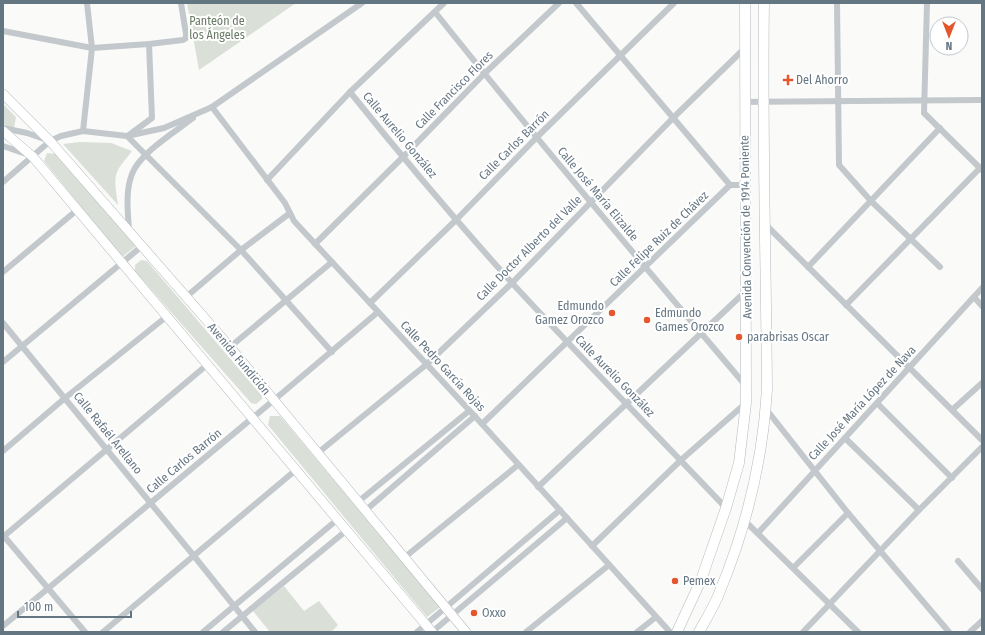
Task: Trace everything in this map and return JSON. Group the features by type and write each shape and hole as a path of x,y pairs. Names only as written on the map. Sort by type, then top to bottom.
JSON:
{"main road":[{"name":"Avenida Convención de 1914 Poniente","path":"677,632 701,580 726,508 738,463 746,403 747,290 745,185 745,3"},
{"name":"Avenida Convención de 1914 Poniente","path":"699,632 720,592 744,520 758,467 766,409 766,225 763,102 764,3"}],"street":[{"path":"82,131 92,48 87,3"},
{"path":"3,31 92,48 182,40 186,38 181,3"},
{"path":"3,182 50,141 61,136 82,131 126,136 164,128 201,113 212,107 362,3"},
{"path":"267,180 350,92 444,3"},
{"name":"Calle Francisco Flores","path":"315,244 484,74 559,3"},
{"path":"576,3 730,185 745,185"},
{"name":"Calle Carlos Barrón","path":"370,303 457,219 537,137 674,3"},
{"path":"837,3 839,165 871,201 940,267"},
{"path":"846,305 910,238 981,169 924,113 927,3"},
{"name":"Calle José María Elizalde","path":"435,12 484,74 590,202 747,388"},
{"path":"126,136 152,118 149,44"},
{"name":"Calle Doctor Alberto del Valle","path":"319,452 427,364 512,283 673,118 746,48"},
{"name":"Calle Aurelio González","path":"350,92 403,157 512,283 726,508"},
{"name":"Avenida Fundición","path":"3,94 50,141 230,347 319,452 466,632"},
{"path":"745,102 982,100"},
{"name":"Calle Pedro García Rojas","path":"212,107 285,203 294,221 475,416 670,632"},
{"path":"129,230 128,207 132,174 146,154 201,113"},
{"path":"808,267 940,128"},
{"path":"3,130 27,133 50,141"},
{"path":"3,130 33,157 166,317 297,469 430,630"},
{"path":"126,136 146,154 241,250 332,352"},
{"path":"3,146 33,157"},
{"name":"Calle Felipe Ruiz de Chávez","path":"482,424 730,185"},
{"path":"3,272 77,210"},
{"path":"186,297 241,250 290,213"},
{"path":"766,225 982,440"},
{"path":"3,362 142,246"},
{"path":"230,347 332,262"},
{"name":"Calle José María López de Nava","path":"758,532 982,288"},
{"path":"538,487 747,290"},
{"path":"974,297 982,306"},
{"name":"Calle Carlos Barrón","path":"3,626 378,312"},
{"path":"3,451 65,398 166,317"},
{"name":"Calle Rafaél Arellano","path":"3,323 235,605 255,632"},
{"path":"85,632 3,536 208,364"},
{"path":"952,410 982,383"},
{"path":"877,402 952,478"},
{"path":"592,546 681,460 746,403"},
{"path":"766,409 848,513 949,632"},
{"path":"359,501 469,411"},
{"path":"366,510 475,416"},
{"path":"844,438 919,510"},
{"path":"803,632 919,510 982,447"},
{"path":"405,557 518,464"},
{"path":"104,632 297,469"},
{"path":"430,630 446,607 560,510"},
{"path":"794,567 848,513"},
{"path":"417,632 430,630 453,615 566,518"},
{"path":"203,632 338,519"},
{"path":"744,520 794,567 858,632"},
{"path":"223,632 347,530"},
{"path":"958,561 982,589"},
{"path":"526,632 609,565"},
{"path":"637,632 656,617"},
{"path":"970,632 982,620"}],"green space":[{"name":"Panteón de los Ángeles","path":"187,3 296,3 199,70"},
{"path":"3,104 16,117 14,128 7,127 3,123"},
{"path":"80,142 111,143 132,151 116,175 115,186 118,205 63,144"},
{"path":"47,153 55,154 136,246 122,257 44,161"},
{"path":"141,260 147,261 262,396 262,399 256,404 251,403 135,271 135,265"},
{"path":"270,416 280,416 440,607 427,617 268,425"},
{"path":"284,586 304,611 319,601 338,625 331,632 270,632 253,611"}],"place":[{"name":"Del Ahorro","path":"788,80"},
{"name":"Edmundo Gamez Orozco","path":"612,313"},
{"name":"Edmundo Games Orozco","path":"647,320"},
{"name":"parabrisas Oscar","path":"739,337"},
{"name":"Pemex","path":"675,581"},
{"name":"Oxxo","path":"474,613"}]}
